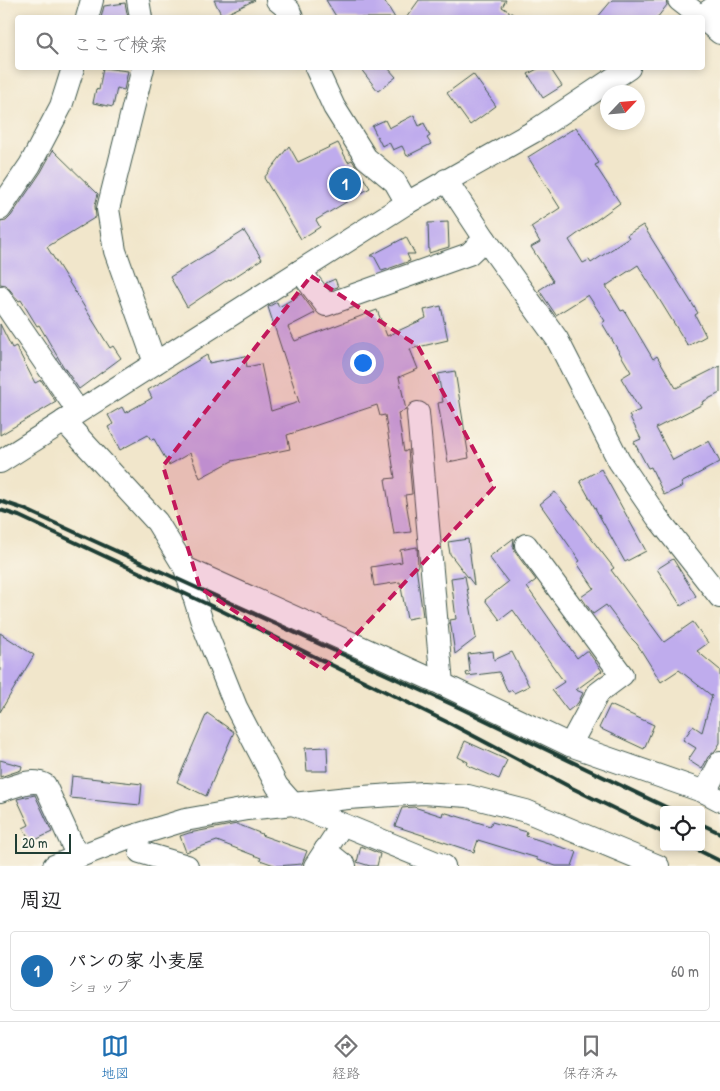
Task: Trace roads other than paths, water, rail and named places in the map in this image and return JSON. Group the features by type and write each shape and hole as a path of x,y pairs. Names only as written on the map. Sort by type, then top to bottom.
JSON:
{"street":[{"path":"88,15 92,0"},
{"path":"138,0 140,15"},
{"path":"680,0 699,15"},
{"path":"704,15 720,3"},
{"path":"705,20 720,33"},
{"path":"0,209 30,165 61,106 72,70"},
{"path":"143,70 108,210 115,251 155,362"},
{"path":"317,70 334,107 366,158 394,182 408,203"},
{"path":"0,462 408,203 533,132 626,70"},
{"path":"446,180 485,240 557,339 620,462 657,517 720,597"},
{"path":"300,271 326,305 469,254 485,240"},
{"path":"0,297 71,416 157,522 185,568 202,622 236,707 277,786 293,804 444,866"},
{"path":"418,413 442,684"},
{"path":"526,545 622,675 598,693 570,745"},
{"path":"185,568 442,684 570,745 712,796 720,763"},
{"path":"0,791 25,783 39,782 44,785 78,857"},
{"path":"54,866 127,838 185,820 247,809 423,793 468,796 526,811 658,866"},
{"path":"342,825 320,858 345,866"},
{"path":"140,852 187,866"}],"railway":[{"path":"0,501 24,509 460,708 664,806"},
{"path":"0,510 19,516 224,612 451,724 572,788 660,831"},
{"path":"705,826 720,833"},
{"path":"700,851 720,861"}],"place":[{"name":"パンの家 小麦屋","path":"345,184"}]}
